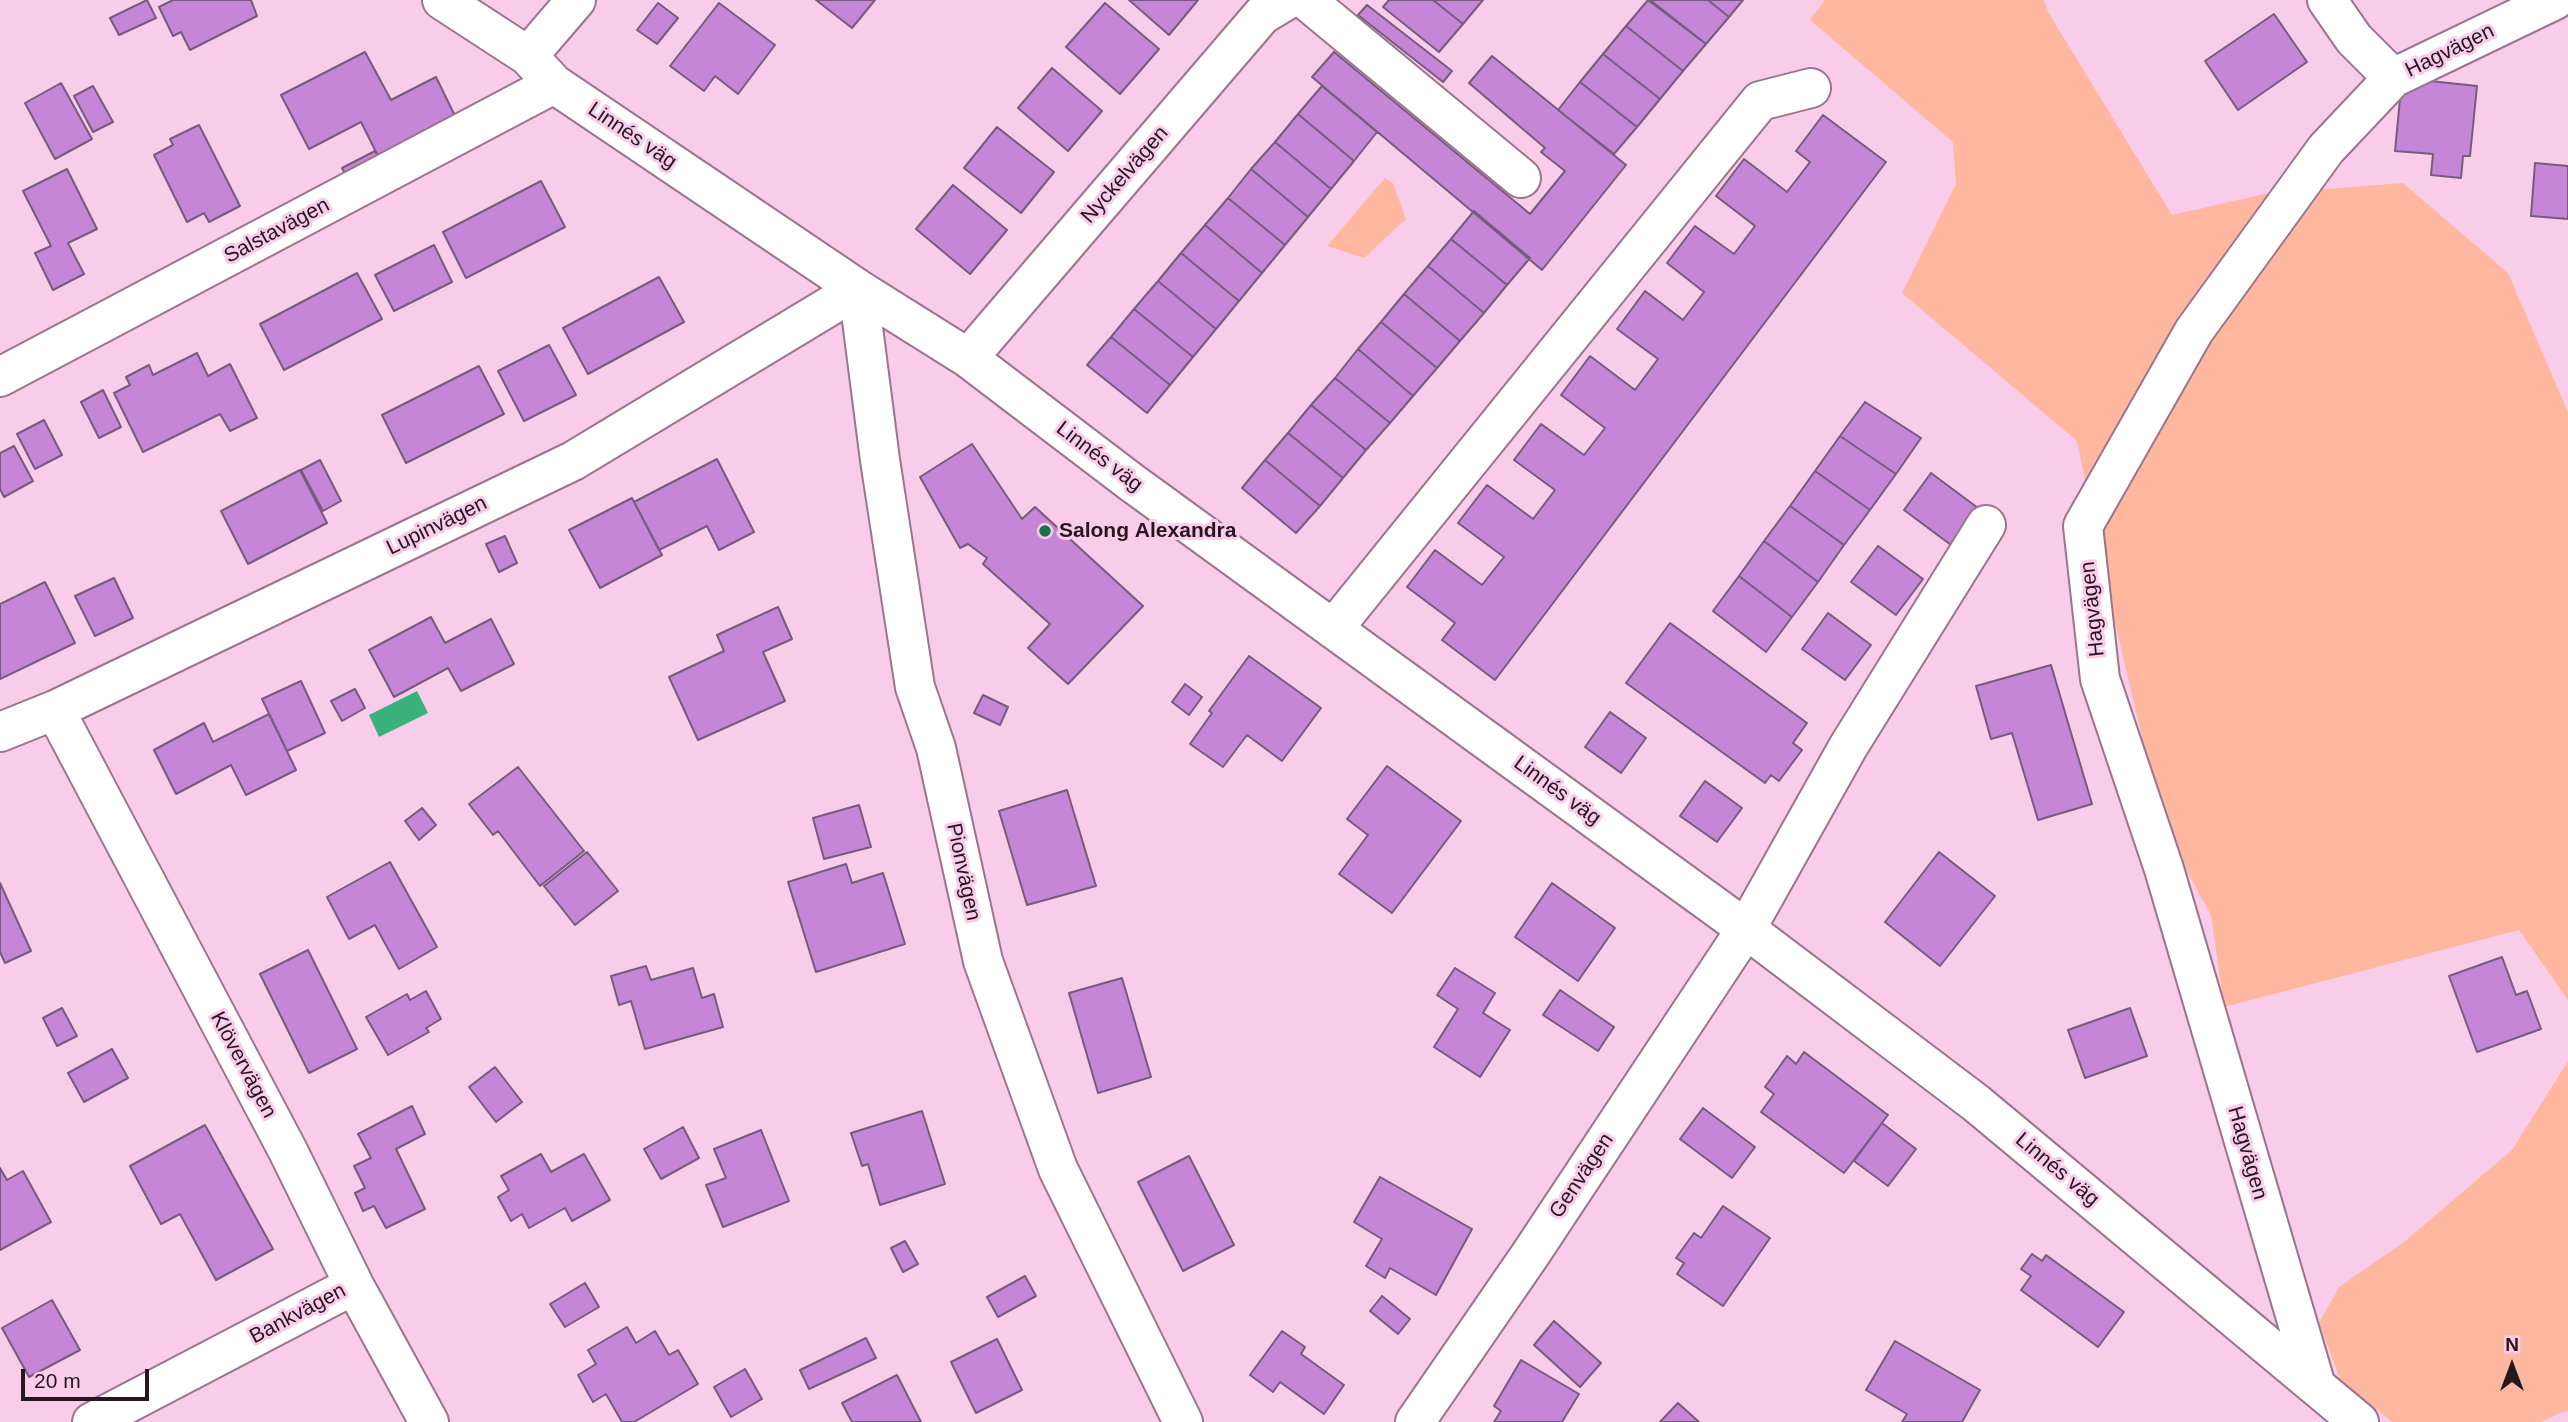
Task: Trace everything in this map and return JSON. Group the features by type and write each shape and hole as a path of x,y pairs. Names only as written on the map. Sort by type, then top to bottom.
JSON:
{"street":[{"name":"Linnés väg","path":"442,0 528,57 554,84 858,289 968,358 1131,482 1746,929 1976,1103 2359,1422"},
{"path":"528,57 576,0"},
{"name":"Nyckelvägen","path":"968,358 1262,15 1287,0"},
{"path":"1306,0 1521,178"},
{"path":"2327,0 2354,39 2393,78"},
{"name":"Hagvägen","path":"2316,1386 2168,883 2100,679 2083,526 2194,331 2326,149 2393,78 2556,0"},
{"name":"Salstavägen","path":"0,377 554,84"},
{"path":"1333,629 1760,101 1811,88"},
{"name":"Lupinvägen","path":"0,732 55,710 573,461 858,289"},
{"name":"Pionvägen","path":"858,289 880,460 915,687 936,748 983,961 1058,1169 1183,1422"},
{"path":"1746,929 1849,747 1986,525"},
{"name":"Klövervägen","path":"55,710 429,1422"},
{"name":"Genvägen","path":"1415,1422 1530,1255 1746,929"},
{"name":"Bankvägen","path":"92,1422 355,1285"}],"shaded area":[{"path":"1825,0 2044,0 2048,12 2172,215 2265,194 2403,183 2508,273 2568,412 2568,1000 2519,930 2224,1007 2211,915 2164,830 2113,614 2077,441 1902,293 1956,184 1953,142 1810,20"},
{"path":"1385,178 1393,183 1406,219 1364,258 1327,246"},
{"path":"417,691 428,713 379,737 369,715"},
{"path":"2568,1061 2568,1410 2540,1422 2392,1422 2340,1379 2319,1323 2339,1287 2404,1242 2512,1150"}],"building":[{"path":"147,0 156,18 119,35 110,18"},
{"path":"173,0 251,0 257,16 190,50 181,32 173,36 159,7"},
{"path":"816,0 875,0 852,28"},
{"path":"1129,0 1198,0 1169,35"},
{"path":"1389,0 1433,0 1463,24 1439,52 1383,7"},
{"path":"1433,0 1483,0 1463,24"},
{"path":"1648,0 1706,44 1683,71 1626,26"},
{"path":"1650,0 1708,0 1729,17 1706,44"},
{"path":"1708,0 1743,0 1729,17"},
{"path":"658,3 678,18 657,44 637,30"},
{"path":"719,3 775,45 738,94 715,76 704,91 670,66"},
{"path":"1105,3 1159,49 1120,94 1066,47"},
{"path":"1367,5 1452,71 1443,82 1358,15"},
{"path":"2274,14 2307,62 2238,110 2205,61"},
{"path":"1626,26 1683,71 1660,99 1603,54"},
{"path":"365,52 391,100 436,77 457,120 380,160 361,122 309,149 281,95"},
{"path":"1334,52 1530,214 1565,171 1541,152 1545,148 1469,83 1492,56 1626,165 1542,270 1312,77"},
{"path":"1603,54 1660,99 1637,127 1580,82"},
{"path":"1052,68 1102,111 1068,151 1018,108"},
{"path":"2402,78 2477,86 2470,156 2463,156 2461,178 2431,175 2433,154 2395,151"},
{"path":"1580,82 1637,127 1614,154 1558,110"},
{"path":"61,83 92,139 55,159 25,103"},
{"path":"93,86 113,122 93,132 74,96"},
{"path":"1322,86 1377,132 1354,161 1298,114"},
{"path":"1298,114 1354,161 1331,189 1275,142"},
{"path":"1823,115 1886,162 1495,680 1442,640 1455,623 1407,587 1435,550 1482,585 1504,557 1458,523 1487,485 1533,519 1555,490 1514,460 1541,424 1584,455 1605,428 1561,395 1590,356 1635,390 1658,359 1617,329 1645,291 1683,320 1704,292 1667,263 1695,226 1734,254 1755,226 1716,196 1744,159 1787,192 1810,162 1796,151"},
{"path":"199,125 240,206 209,222 204,213 187,222 154,155 173,145 170,139"},
{"path":"997,127 1054,172 1021,213 964,168"},
{"path":"1275,142 1331,189 1308,217 1251,169"},
{"path":"375,151 380,160 352,186 342,168"},
{"path":"2535,163 2568,166 2568,219 2531,216"},
{"path":"67,169 97,229 68,243 84,274 53,290 35,253 51,246 23,191"},
{"path":"1251,169 1308,217 1285,245 1228,198"},
{"path":"541,181 565,227 466,278 443,232"},
{"path":"953,185 1007,230 970,274 916,229"},
{"path":"1228,198 1285,245 1262,273 1205,225"},
{"path":"1474,211 1530,258 1507,285 1451,239"},
{"path":"1205,225 1262,273 1239,301 1181,253"},
{"path":"1451,239 1507,285 1484,313 1428,266"},
{"path":"434,245 452,282 394,311 375,275"},
{"path":"1181,253 1239,301 1216,329 1158,281"},
{"path":"1428,266 1484,313 1460,341 1404,294"},
{"path":"357,273 382,319 284,370 260,324"},
{"path":"659,277 684,322 588,374 563,328"},
{"path":"1158,281 1216,329 1193,357 1134,309"},
{"path":"1404,294 1460,341 1437,368 1381,322"},
{"path":"1134,309 1193,357 1170,385 1111,337"},
{"path":"1381,322 1437,368 1413,396 1358,349"},
{"path":"1111,337 1170,385 1147,413 1087,365"},
{"path":"549,345 576,395 524,421 498,371"},
{"path":"1358,349 1413,396 1390,423 1335,378"},
{"path":"197,353 208,376 230,364 257,418 230,431 220,414 143,452 114,393 130,385 126,377 149,365 153,375"},
{"path":"479,366 504,414 406,463 382,415"},
{"path":"1335,378 1390,423 1366,450 1311,405"},
{"path":"103,390 121,427 99,438 81,402"},
{"path":"1865,402 1921,438 1896,474 1840,436"},
{"path":"1311,405 1366,450 1343,478 1288,433"},
{"path":"44,420 62,455 35,469 17,434"},
{"path":"1288,433 1343,478 1320,506 1265,460"},
{"path":"1840,436 1896,474 1870,510 1815,471"},
{"path":"972,444 1022,519 1035,507 1143,606 1068,684 1028,648 1050,624 983,564 987,558 968,544 960,548 920,477"},
{"path":"14,446 33,481 4,497 0,489 0,453"},
{"path":"717,459 754,532 719,550 707,526 659,550 634,502"},
{"path":"320,460 341,501 323,511 301,470"},
{"path":"1265,460 1320,506 1296,533 1242,488"},
{"path":"300,470 327,523 248,564 221,511"},
{"path":"1815,471 1870,510 1844,545 1790,506"},
{"path":"1931,473 1978,508 1951,545 1904,510"},
{"path":"632,498 662,555 600,588 569,530"},
{"path":"1790,506 1844,545 1818,582 1764,541"},
{"path":"505,536 517,563 499,572 486,544"},
{"path":"1764,541 1818,582 1792,617 1739,576"},
{"path":"1878,546 1923,579 1896,615 1851,582"},
{"path":"1739,576 1792,617 1766,652 1713,611"},
{"path":"114,578 133,618 95,636 75,596"},
{"path":"45,582 75,643 0,679 0,604"},
{"path":"778,607 792,639 763,652 785,701 698,740 669,677 724,651 717,635"},
{"path":"1828,613 1871,645 1845,680 1802,649"},
{"path":"431,617 445,643 491,619 514,664 461,691 448,668 394,697 369,650"},
{"path":"1670,623 1807,723 1793,743 1802,750 1779,781 1771,775 1765,783 1626,683"},
{"path":"1249,656 1321,708 1282,761 1247,735 1223,767 1190,744 1212,713 1209,711"},
{"path":"2051,665 2092,804 2038,820 2012,733 1991,739 1976,686"},
{"path":"301,681 325,733 287,751 262,699"},
{"path":"1185,684 1202,697 1189,715 1172,702"},
{"path":"355,689 365,708 342,721 331,701"},
{"path":"983,695 1008,707 1000,725 974,713"},
{"path":"1610,712 1646,738 1621,773 1585,747"},
{"path":"269,714 296,770 246,795 231,765 176,794 154,750 204,723 213,742"},
{"path":"1387,766 1461,821 1392,913 1339,874 1368,835 1347,819"},
{"path":"518,767 584,851 540,886 498,831 493,835 469,804"},
{"path":"1705,781 1742,808 1717,842 1680,816"},
{"path":"1067,790 1096,886 1027,905 999,811"},
{"path":"859,805 871,847 824,859 813,818"},
{"path":"422,808 436,825 419,840 405,821"},
{"path":"587,852 618,891 575,925 544,886"},
{"path":"1939,852 1995,896 1940,966 1885,922"},
{"path":"390,862 437,947 399,969 375,925 349,939 327,897"},
{"path":"846,864 852,883 883,873 905,944 816,972 788,882"},
{"path":"0,883 31,951 5,963 0,952"},
{"path":"1552,883 1615,928 1578,981 1515,937"},
{"path":"308,950 357,1049 309,1073 260,974"},
{"path":"2502,957 2516,995 2527,991 2541,1029 2477,1052 2449,976"},
{"path":"646,966 651,980 693,968 702,998 714,994 723,1027 645,1049 631,1001 619,1005 611,976"},
{"path":"1455,968 1495,993 1483,1013 1510,1030 1480,1077 1434,1047 1458,1009 1437,995"},
{"path":"1122,978 1151,1077 1098,1093 1069,993"},
{"path":"1560,990 1614,1027 1598,1051 1543,1015"},
{"path":"426,991 441,1019 426,1028 429,1032 388,1055 366,1017 407,994 410,1000"},
{"path":"62,1008 77,1036 57,1046 43,1018"},
{"path":"2130,1008 2147,1056 2085,1078 2068,1030"},
{"path":"112,1049 128,1078 84,1102 68,1073"},
{"path":"1804,1052 1888,1115 1844,1173 1761,1112 1774,1094 1765,1087 1787,1056 1796,1064"},
{"path":"495,1067 522,1102 496,1122 469,1087"},
{"path":"412,1106 425,1134 396,1149 425,1209 386,1228 374,1206 363,1211 355,1193 365,1188 354,1166 371,1158 358,1134"},
{"path":"1703,1108 1755,1147 1732,1178 1680,1139"},
{"path":"922,1111 945,1184 880,1205 868,1164 862,1166 851,1133"},
{"path":"1882,1123 1916,1149 1888,1186 1854,1161"},
{"path":"205,1125 273,1249 216,1280 180,1214 161,1224 130,1166"},
{"path":"683,1127 699,1158 661,1179 644,1149"},
{"path":"761,1130 789,1201 723,1227 706,1185 726,1178 714,1149"},
{"path":"541,1154 551,1172 584,1154 610,1200 572,1221 565,1208 529,1228 522,1214 511,1221 498,1197 509,1190 501,1176"},
{"path":"1189,1156 1234,1245 1183,1271 1138,1182"},
{"path":"0,1168 7,1180 23,1171 51,1222 0,1250"},
{"path":"1380,1177 1472,1229 1436,1295 1390,1268 1385,1278 1366,1266 1382,1239 1354,1222"},
{"path":"1723,1206 1770,1238 1723,1306 1677,1274 1684,1263 1676,1258 1694,1233 1701,1238"},
{"path":"905,1241 918,1264 903,1272 891,1248"},
{"path":"2032,1254 2042,1261 2046,1255 2124,1312 2098,1347 2021,1290 2031,1276 2021,1269"},
{"path":"1025,1276 1036,1296 998,1317 987,1297"},
{"path":"585,1283 599,1307 565,1327 550,1304"},
{"path":"1382,1296 1410,1319 1398,1334 1370,1311"},
{"path":"52,1300 80,1350 29,1377 2,1328"},
{"path":"1554,1321 1601,1363 1580,1387 1534,1345"},
{"path":"627,1327 636,1343 655,1331 669,1355 678,1350 698,1384 634,1422 622,1422 606,1394 593,1402 578,1375 596,1364 588,1350"},
{"path":"1282,1331 1305,1347 1301,1354 1344,1385 1324,1414 1280,1382 1273,1392 1250,1375"},
{"path":"866,1338 876,1358 809,1389 800,1370"},
{"path":"997,1339 1022,1390 976,1413 951,1362"},
{"path":"1895,1341 1980,1390 1962,1422 1902,1422 1907,1414 1866,1390"},
{"path":"1521,1360 1579,1394 1562,1422 1494,1422 1501,1411 1494,1406"},
{"path":"745,1369 762,1399 731,1417 714,1387"},
{"path":"897,1375 921,1422 852,1422 842,1403"},
{"path":"1678,1403 1699,1422 1660,1422"}],"place":[{"name":"Salong Alexandra","path":"1045,531"}]}
